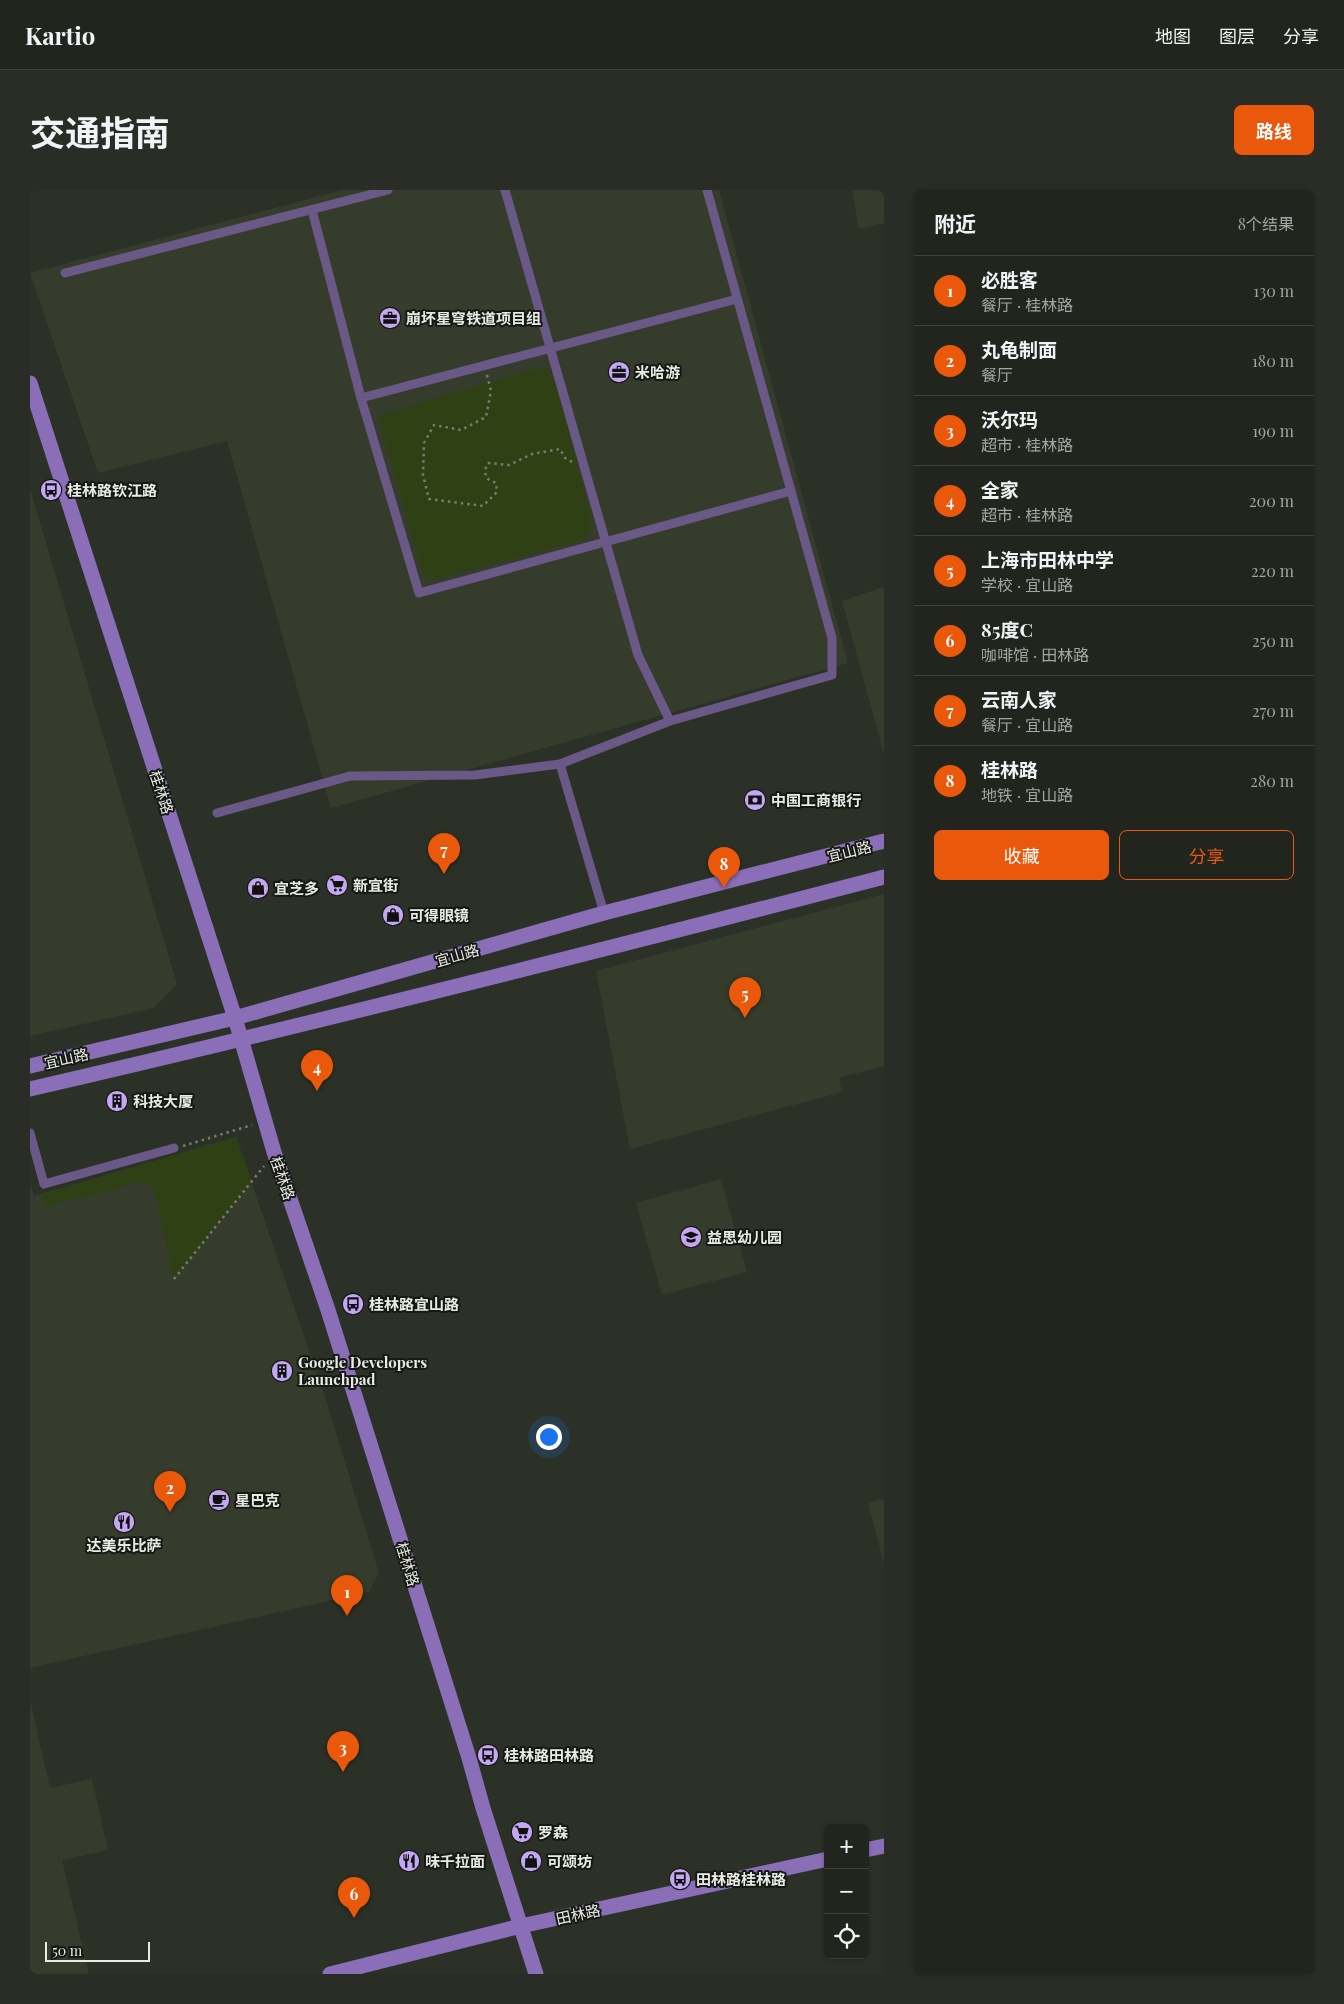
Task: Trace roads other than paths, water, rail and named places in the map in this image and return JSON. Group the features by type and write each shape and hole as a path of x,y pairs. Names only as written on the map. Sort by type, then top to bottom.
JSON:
{"main road":[{"name":"桂林路","path":"30,383 242,1040 274,1152 328,1310 469,1758 482,1808 536,1974"},
{"name":"宜山路","path":"30,1066 235,1018 604,913 884,841"},
{"name":"宜山路","path":"30,1089 242,1040 559,962 884,876"},
{"path":"869,1849 884,1846"},
{"name":"田林路","path":"330,1974 521,1926 824,1859"}],"lane":[{"path":"66,273 388,190"},
{"path":"505,190 638,655 670,721"},
{"path":"217,813 350,776 475,775 560,764 670,721 832,675 832,638 707,190"},
{"path":"312,210 361,398 418,593 791,491"},
{"path":"361,398 737,299"},
{"path":"560,764 604,913"},
{"path":"30,1133 44,1184 174,1148"}],"place":[{"name":"崩坏星穹铁道项目组","path":"390,318"},
{"name":"米哈游","path":"619,372"},
{"name":"桂林路钦江路","path":"51,490"},
{"name":"中国工商银行","path":"755,800"},
{"name":"云南人家","path":"444,874"},
{"name":"新宜街","path":"337,885"},
{"name":"宜芝多","path":"258,888"},
{"name":"桂林路","path":"724,888"},
{"name":"可得眼镜","path":"393,915"},
{"name":"上海市田林中学","path":"745,1018"},
{"name":"全家","path":"317,1091"},
{"name":"科技大厦","path":"117,1101"},
{"name":"益思幼儿园","path":"691,1237"},
{"name":"桂林路宜山路","path":"353,1304"},
{"name":"Google Developers Launchpad","path":"282,1371"},
{"name":"星巴克","path":"219,1500"},
{"name":"丸龟制面","path":"170,1512"},
{"name":"达美乐比萨","path":"124,1522"},
{"name":"必胜客","path":"347,1616"},
{"name":"桂林路田林路","path":"488,1755"},
{"name":"沃尔玛","path":"343,1772"},
{"name":"罗森","path":"522,1832"},
{"name":"味千拉面","path":"409,1861"},
{"name":"可颂坊","path":"531,1861"},
{"name":"田林路桂林路","path":"680,1879"},
{"name":"85度C","path":"354,1918"}]}
